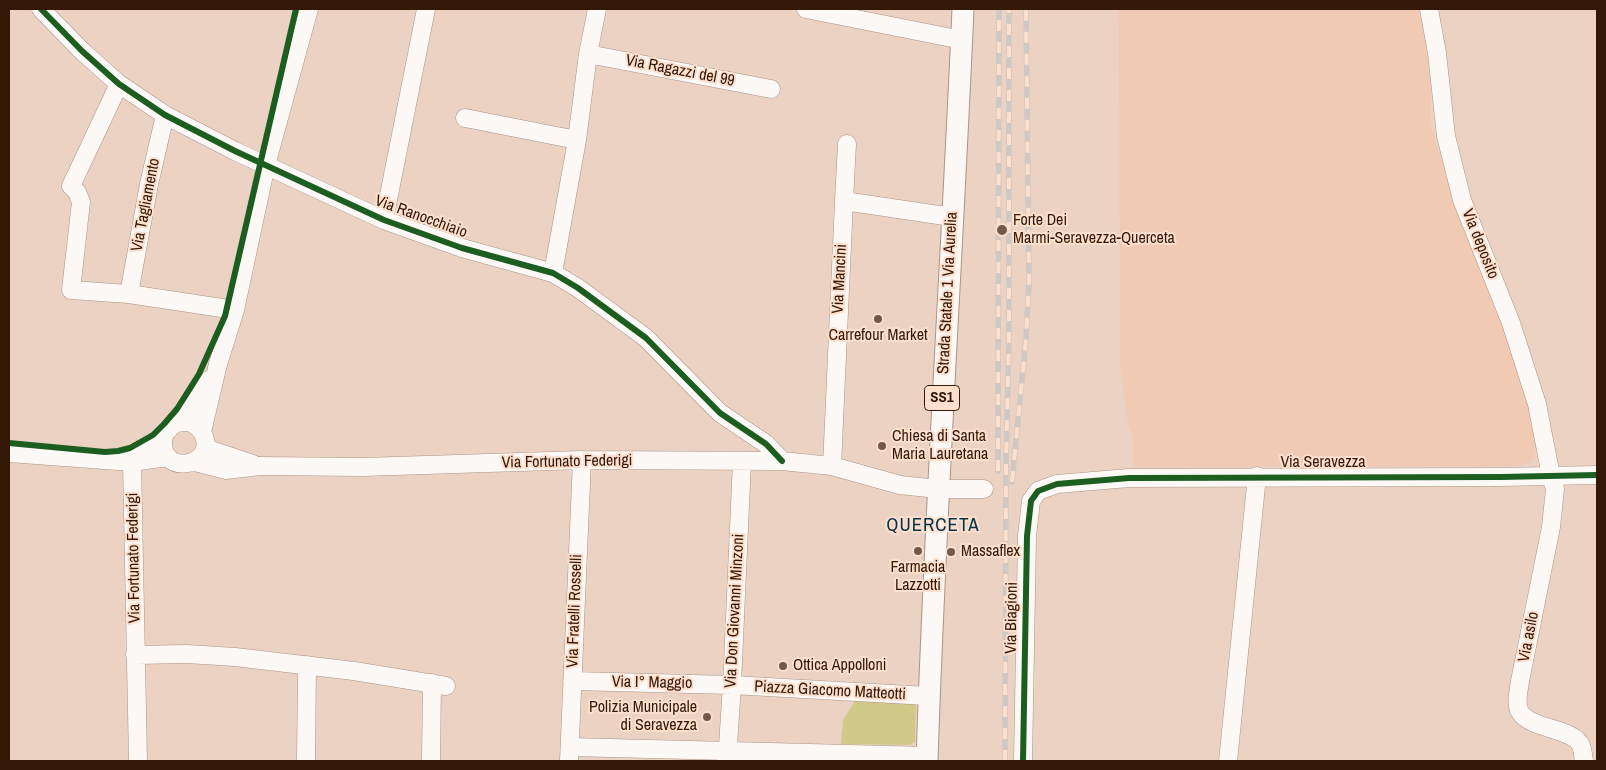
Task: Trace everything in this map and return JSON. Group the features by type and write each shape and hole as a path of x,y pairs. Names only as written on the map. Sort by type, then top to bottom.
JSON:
{"main road":[{"name":"Strada Statale 1 Via Aurelia","path":"927,759 928,696 963,9"}],"street":[{"name":"Via Ranocchiaio","path":"41,9 82,52 119,84 165,115 235,151 384,220 462,248 553,273 578,288 646,338 720,413 766,444 782,461"},
{"path":"218,364 200,396 188,413 171,429 163,443 168,457 181,464 188,464 201,447 218,364 235,310 266,165 309,9"},
{"path":"384,220 426,9"},
{"path":"553,273 577,140 588,54 597,9"},
{"path":"806,9 962,40"},
{"name":"Via deposito","path":"1429,9 1446,136 1462,200 1514,332 1537,404 1551,476"},
{"name":"Via Ragazzi del 99","path":"588,54 771,89"},
{"path":"119,84 71,186 77,192 81,202 71,290 129,294 235,310"},
{"name":"Via Tagliamento","path":"129,294 149,184 165,115"},
{"path":"465,118 577,140"},
{"name":"Via Mancini","path":"832,466 847,144"},
{"path":"844,201 952,217"},
{"path":"126,461 184,422 191,423 201,447"},
{"name":"Via Fortunato Federigi","path":"201,447 260,466 363,468 582,460 782,461 832,466 900,485 938,489 984,490"},
{"path":"9,453 126,461 168,457"},
{"name":"Via Fratelli Rosselli","path":"569,754 582,460"},
{"name":"Via Fortunato Federigi","path":"126,461 135,576 138,761"},
{"name":"Via Don Giovanni Minzoni","path":"727,756 742,461"},
{"name":"Via Seravezza","path":"1049,486 1129,478 1551,476 1597,474"},
{"name":"Via Seravezza","path":"1228,761 1257,476"},
{"name":"Via asilo","path":"1551,476 1556,489 1551,527 1520,681 1518,703 1520,712 1527,720 1574,737 1581,744 1584,761"},
{"name":"Via Biagioni","path":"1023,761 1027,536 1031,501 1038,491 1049,486"},
{"path":"135,655 187,654 236,656 439,684 431,761"},
{"path":"306,761 307,665"},
{"name":"Via I° Maggio","path":"572,681 732,685"},
{"name":"Piazza Giacomo Matteotti","path":"732,685 928,696"},
{"path":"569,754 927,759"}],"shaded area":[{"path":"1118,9 1419,9 1431,84 1431,124 1436,144 1523,377 1536,437 1535,458 1530,463 1520,466 1134,467 1133,437 1128,423 1120,366"},
{"path":"856,699 911,701 916,706 915,742 910,745 841,744 843,720"}],"railway":[{"path":"998,471 999,9"},
{"path":"1005,761 1006,462 1009,334 1009,9"},
{"path":"1012,482 1026,339 1029,280 1026,9"}],"cycle path":[{"path":"41,9 82,51 119,84 165,115 235,151 384,220 462,248 553,273 578,288 646,338 720,413 766,444 782,461"},
{"path":"9,443 105,452 118,451 130,448 153,435 177,409 199,374 225,316 296,9"},
{"path":"1023,761 1027,536 1031,501 1038,491 1057,484 1129,478 1597,475"}],"place":[{"name":"Forte Dei Marmi-Seravezza-Querceta","path":"1002,230"},
{"name":"Carrefour Market","path":"878,319"},
{"name":"Chiesa di Santa Maria Lauretana","path":"882,446"},
{"name":"Farmacia Lazzotti","path":"918,551"},
{"name":"Massaflex","path":"951,552"},
{"name":"Ottica Appolloni","path":"783,666"},
{"name":"Polizia Municipale di Seravezza","path":"707,717"}],"district":[{"name":"QUERCETA","path":"933,526"}]}
